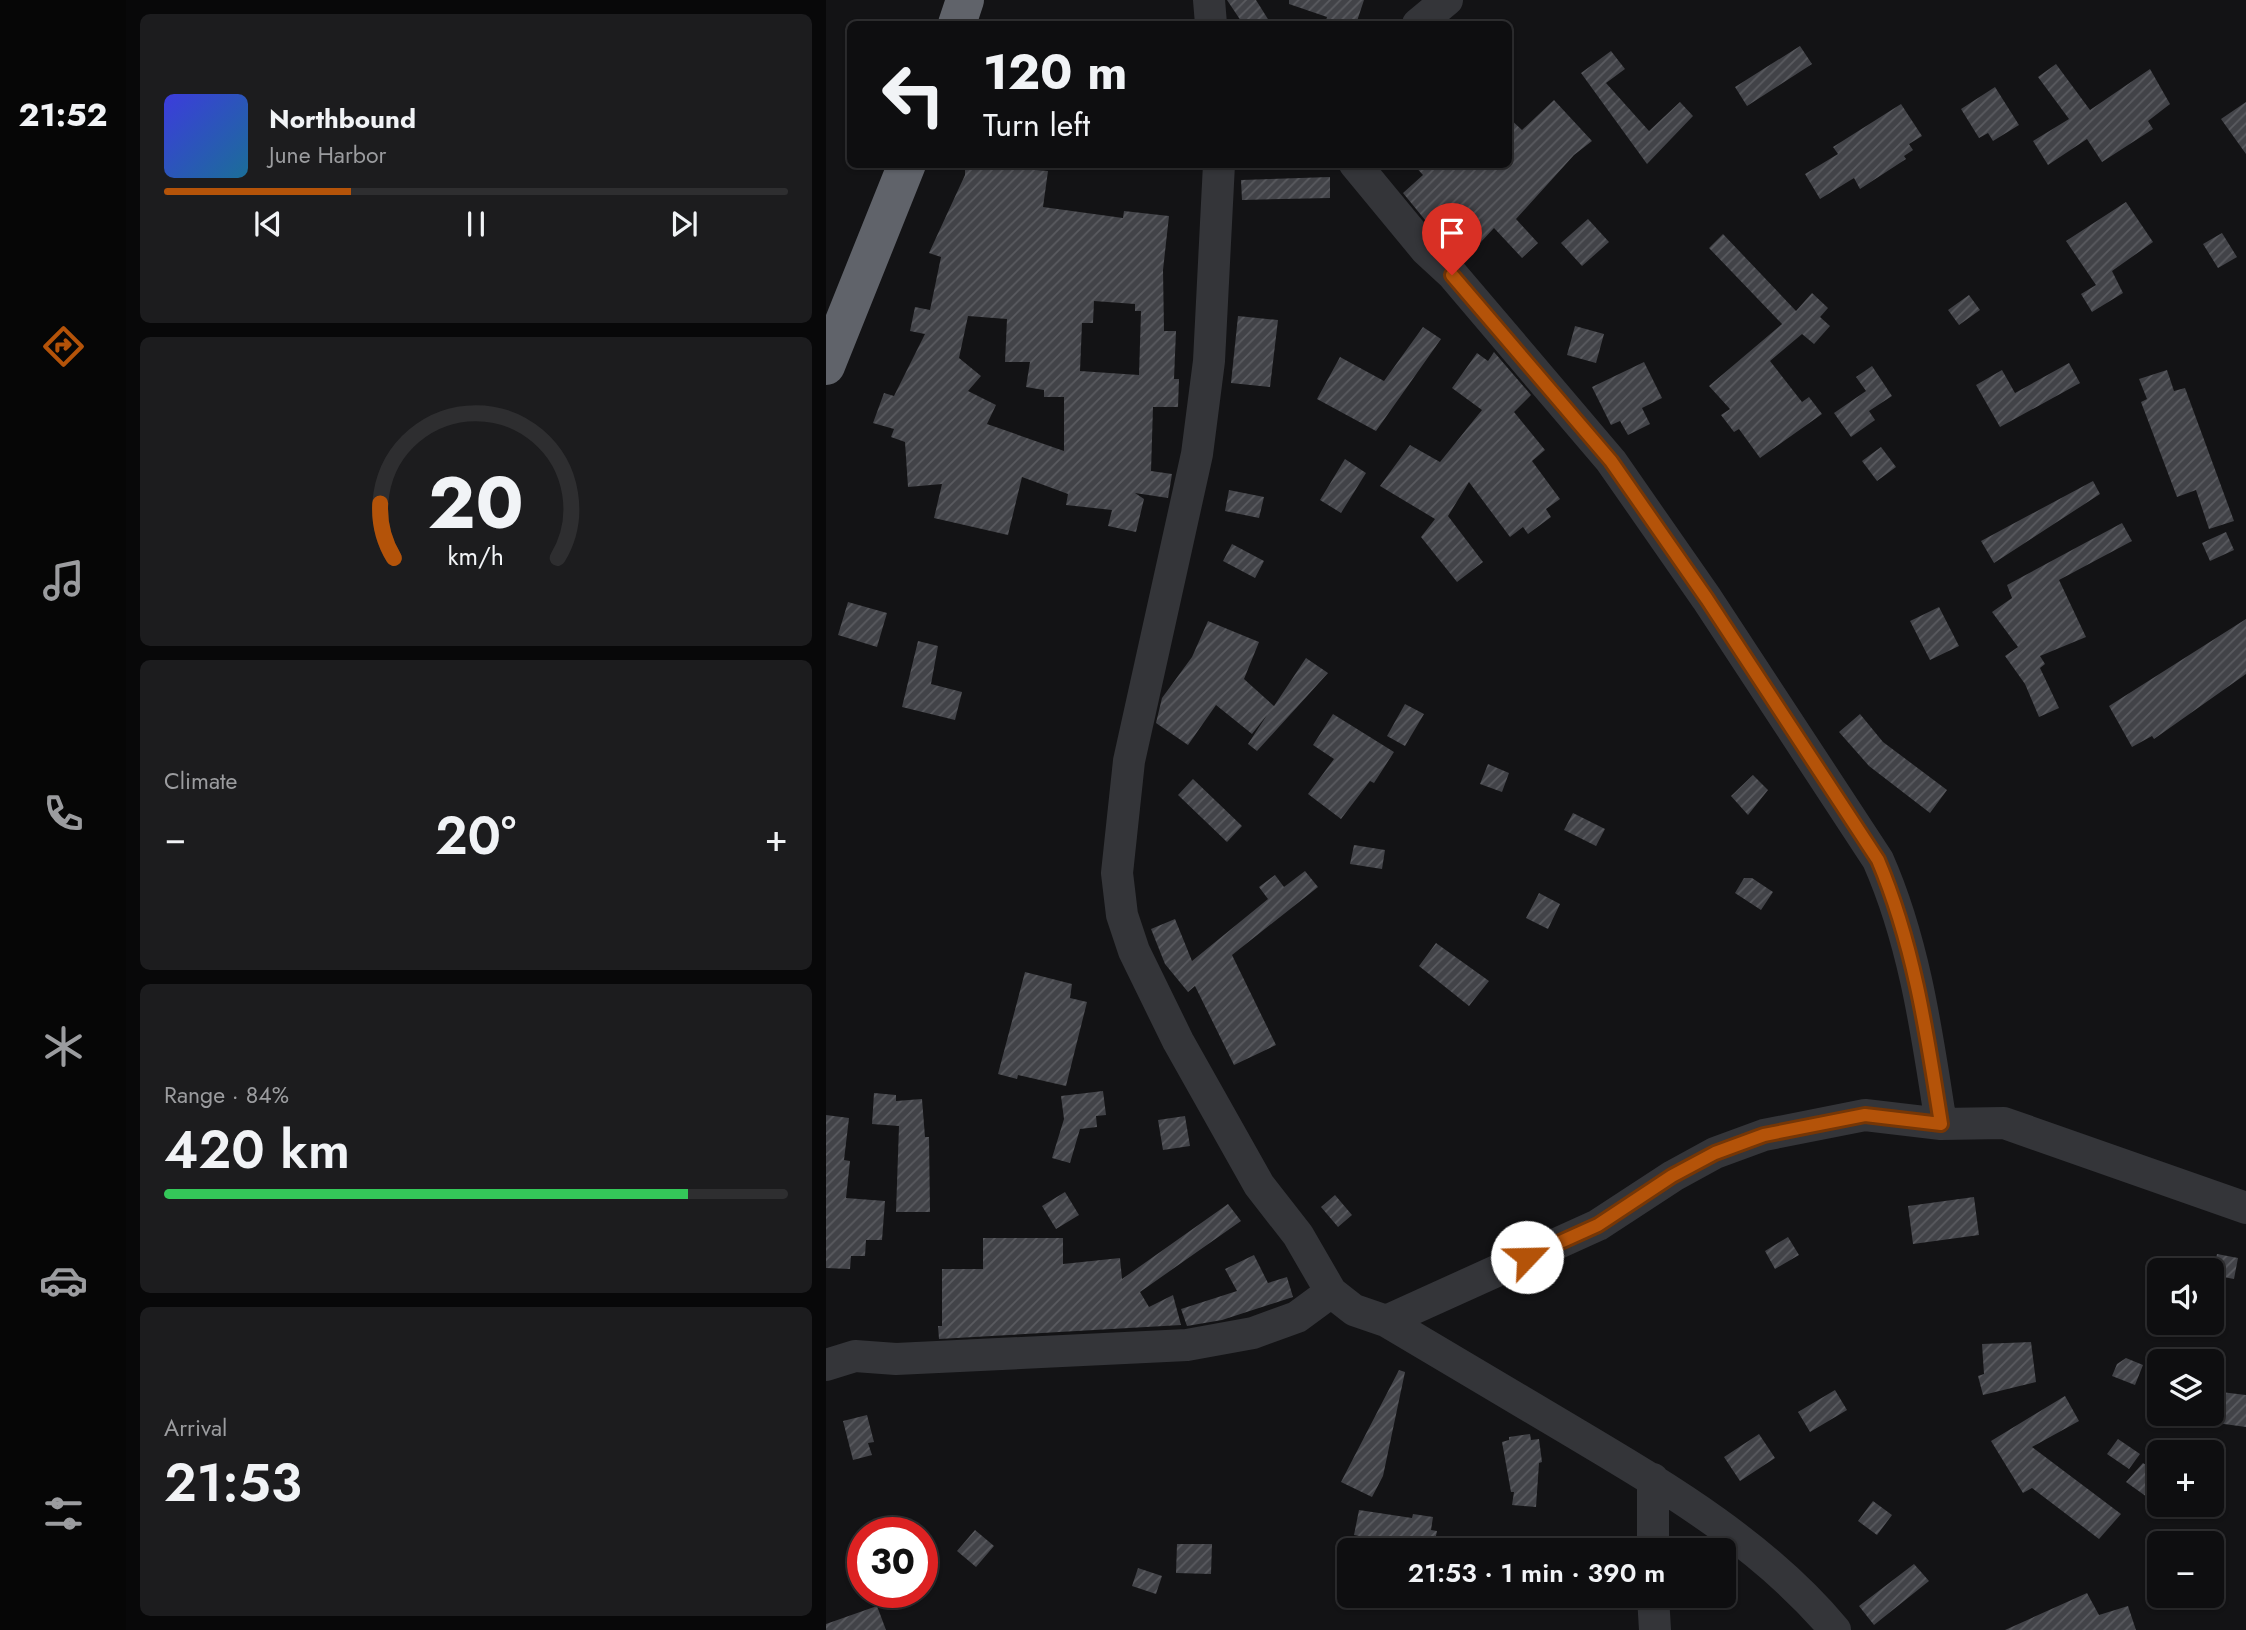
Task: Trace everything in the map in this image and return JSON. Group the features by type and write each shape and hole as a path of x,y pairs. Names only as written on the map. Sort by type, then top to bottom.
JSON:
{"highway":[{"path":"958,21 965,0"},
{"path":"826,366 905,168"}],"street":[{"path":"1422,21 1447,0"},
{"path":"1219,168 1209,361 1197,454 1129,761 1117,873 1122,915 1134,951 1178,1041 1259,1185 1297,1236 1331,1292 1354,1310 1386,1321 1653,1479 1731,1532 1814,1605 1835,1630"},
{"path":"1358,168 1426,250 1452,275 1611,461 1707,599 1878,860 1895,899 1923,1005 1941,1124"},
{"path":"1386,1321 1598,1225 1704,1158 1764,1135 1865,1115 1941,1124 2004,1123 2246,1208"},
{"path":"826,1365 855,1356 896,1359 1187,1345 1253,1333 1297,1317 1331,1292"},
{"path":"1653,1479 1653,1538"},
{"path":"1654,1608 1655,1630"}],"building":[{"path":"1227,0 1256,0 1269,21 1241,21"},
{"path":"1289,0 1364,0 1357,21 1326,21 1327,17 1289,4"},
{"path":"1800,46 1812,64 1747,106 1735,87"},
{"path":"1611,51 1625,69 1606,83 1649,131 1680,102 1693,116 1647,164 1581,73"},
{"path":"2056,64 2090,110 2150,69 2170,104 2148,121 2153,129 2102,162 2087,139 2048,165 2033,141 2069,119 2038,77"},
{"path":"1995,87 2019,125 1993,141 1988,133 1979,138 1961,109"},
{"path":"1554,100 1592,141 1574,155 1516,219 1538,243 1522,258 1494,228 1464,260 1439,237 1403,193 1423,175 1417,168 1512,168 1512,121 1522,130"},
{"path":"2246,102 2246,154 2221,119"},
{"path":"1901,104 1922,136 1909,144 1913,150 1904,156 1906,159 1860,189 1854,178 1820,199 1805,174 1838,154 1833,147"},
{"path":"965,168 1048,171 1043,207 1123,218 1124,211 1169,216 1163,270 1164,331 1176,331 1174,379 1179,379 1178,407 1153,407 1151,471 1172,474 1168,498 1135,493 1144,499 1136,532 1108,526 1112,510 1066,505 1068,494 1022,477 1008,535 934,518 942,484 908,487 905,442 891,437 894,429 873,423 884,393 894,396 925,334 910,331 915,307 930,310 941,257 929,253 965,175","holes":["1094,301 1135,304 1135,311 1141,311 1139,375 1080,371 1082,323 1093,323","968,316 1007,319 1005,362 1030,362 1026,387 1044,390 1044,397 1064,397 1064,451 987,424 996,405 968,391 981,376 959,358"]},
{"path":"1330,177 1330,198 1242,200 1241,180"},
{"path":"2126,202 2153,242 2112,271 2123,293 2092,312 2081,294 2096,285 2066,241"},
{"path":"1588,219 1609,242 1582,266 1561,243"},
{"path":"2222,233 2237,257 2218,268 2203,244"},
{"path":"1723,234 1796,311 1812,293 1828,308 1820,317 1830,326 1814,344 1802,334 1770,361 1802,402 1809,397 1822,414 1760,458 1739,429 1734,432 1721,415 1730,409 1709,386 1782,324 1709,248"},
{"path":"1969,295 1980,310 1959,325 1948,310"},
{"path":"1238,316 1278,320 1270,387 1231,383"},
{"path":"1575,326 1604,334 1596,363 1567,355"},
{"path":"1423,327 1441,339 1376,431 1317,399 1340,357 1384,381"},
{"path":"1494,352 1531,395 1514,412 1545,450 1532,461 1560,499 1546,509 1551,517 1528,534 1523,527 1510,537 1469,482 1448,516 1483,562 1457,582 1421,537 1435,519 1380,486 1410,445 1440,462 1482,410 1452,388 1477,353 1488,361"},
{"path":"1644,362 1662,398 1642,408 1650,424 1628,435 1620,421 1611,425 1592,387"},
{"path":"2069,363 2080,383 2000,427 1976,385 2002,370 2015,393"},
{"path":"1872,366 1892,396 1869,411 1875,420 1851,437 1834,413 1866,391 1856,377"},
{"path":"2167,370 2174,391 2185,388 2234,521 2209,529 2196,490 2177,497 2141,402 2147,399 2139,379"},
{"path":"1881,447 1896,467 1877,481 1862,461"},
{"path":"1345,459 1366,473 1341,513 1320,500"},
{"path":"2093,481 2100,494 1994,563 1981,541"},
{"path":"1229,490 1264,497 1259,518 1225,511"},
{"path":"2122,523 2132,541 2059,580 2086,637 2040,656 2045,664 2040,668 2059,708 2039,717 2025,684 2005,656 2018,647 1992,612 2012,598 2007,585"},
{"path":"2226,532 2234,550 2210,561 2202,543"},
{"path":"1232,544 1264,561 1255,578 1223,561"},
{"path":"848,602 887,613 877,647 838,635"},
{"path":"1939,607 1959,646 1930,660 1910,621"},
{"path":"2246,619 2246,674 2154,739 2152,736 2132,747 2109,706"},
{"path":"1208,621 1259,642 1244,679 1274,706 1306,658 1328,673 1257,751 1248,744 1267,715 1252,734 1216,705 1188,745 1156,723 1162,698 1192,657"},
{"path":"918,641 938,646 931,684 962,692 955,720 902,707"},
{"path":"1405,704 1424,714 1405,746 1387,736"},
{"path":"1333,714 1394,752 1374,783 1370,781 1341,819 1308,794 1334,759 1313,745"},
{"path":"1860,714 1883,742 1947,790 1930,813 1869,766 1839,732"},
{"path":"1488,764 1509,773 1502,792 1480,784"},
{"path":"1753,775 1768,790 1748,815 1731,796"},
{"path":"1193,779 1242,826 1227,842 1178,795"},
{"path":"1573,813 1605,829 1596,846 1564,830"},
{"path":"1354,845 1385,850 1382,869 1350,864"},
{"path":"1305,871 1318,887 1232,955 1276,1045 1234,1065 1195,986 1188,992 1165,964 1151,929 1175,919 1192,961 1268,899 1259,887 1275,875 1284,887"},
{"path":"1744,878 1752,878 1773,892 1761,910 1735,893"},
{"path":"1539,893 1560,904 1548,929 1526,918"},
{"path":"1436,943 1489,981 1469,1006 1419,966"},
{"path":"1025,972 1072,984 1070,998 1087,1002 1066,1086 1018,1075 1017,1079 998,1074"},
{"path":"1103,1091 1106,1115 1096,1116 1097,1127 1080,1129 1070,1163 1052,1158 1064,1119 1061,1096"},
{"path":"874,1093 896,1095 896,1101 922,1099 925,1137 929,1137 930,1212 896,1212 899,1126 872,1124"},
{"path":"826,1115 849,1118 844,1160 850,1161 846,1198 885,1201 882,1240 866,1240 865,1256 851,1256 850,1269 826,1268"},
{"path":"1185,1116 1190,1146 1163,1150 1158,1120"},
{"path":"1065,1192 1079,1215 1056,1229 1042,1206"},
{"path":"1335,1195 1352,1215 1338,1227 1321,1207"},
{"path":"1974,1197 1979,1235 1913,1244 1908,1206"},
{"path":"1228,1204 1241,1221 1140,1292 1149,1307 1173,1295 1181,1325 939,1339 938,1326 942,1326 942,1269 983,1269 983,1238 1063,1238 1063,1264 1120,1258 1122,1279"},
{"path":"1788,1237 1799,1255 1775,1269 1765,1251"},
{"path":"2217,1254 2238,1258 2234,1279 2224,1277 2224,1258 2216,1258"},
{"path":"1254,1255 1268,1283 1287,1277 1293,1297 1222,1320 1187,1326 1181,1309 1237,1291 1225,1269"},
{"path":"2031,1342 2036,1382 1983,1395 1978,1376 1984,1374 1982,1344"},
{"path":"2126,1358 2143,1365 2135,1385 2112,1376 2117,1364"},
{"path":"1399,1370 1405,1372 1383,1476 1372,1497 1341,1482"},
{"path":"1835,1390 1847,1410 1810,1432 1798,1412"},
{"path":"2224,1392 2246,1395 2246,1427 2224,1424"},
{"path":"2065,1396 2079,1421 2032,1447 2121,1514 2099,1539 2032,1488 2023,1493 1991,1441"},
{"path":"867,1415 874,1442 868,1443 872,1455 853,1460 843,1421"},
{"path":"1530,1434 1531,1440 1539,1439 1542,1462 1539,1463 1536,1507 1512,1505 1514,1492 1511,1492 1502,1442 1509,1440 1509,1437"},
{"path":"1759,1434 1775,1458 1740,1481 1724,1457"},
{"path":"2118,1439 2140,1454 2129,1469 2107,1454"},
{"path":"2143,1463 2147,1466 2147,1497 2126,1482"},
{"path":"1873,1501 1892,1515 1877,1535 1858,1521"},
{"path":"1359,1510 1412,1518 1413,1514 1433,1517 1431,1530 1437,1531 1436,1538 1369,1538 1354,1535"},
{"path":"975,1530 994,1546 976,1567 957,1551"},
{"path":"1177,1544 1212,1544 1211,1574 1176,1573"},
{"path":"1914,1564 1929,1581 1874,1625 1859,1606"},
{"path":"1138,1568 1162,1576 1156,1594 1132,1586"},
{"path":"2087,1593 2099,1615 2128,1606 2136,1630 2005,1630"},
{"path":"878,1608 886,1630 826,1630 826,1624"}],"route":[{"path":"1452,275 1611,461 1707,599 1878,860 1895,899 1923,1005 1941,1124 1865,1115 1764,1135 1715,1153 1672,1176 1598,1225 1527,1257"}]}
